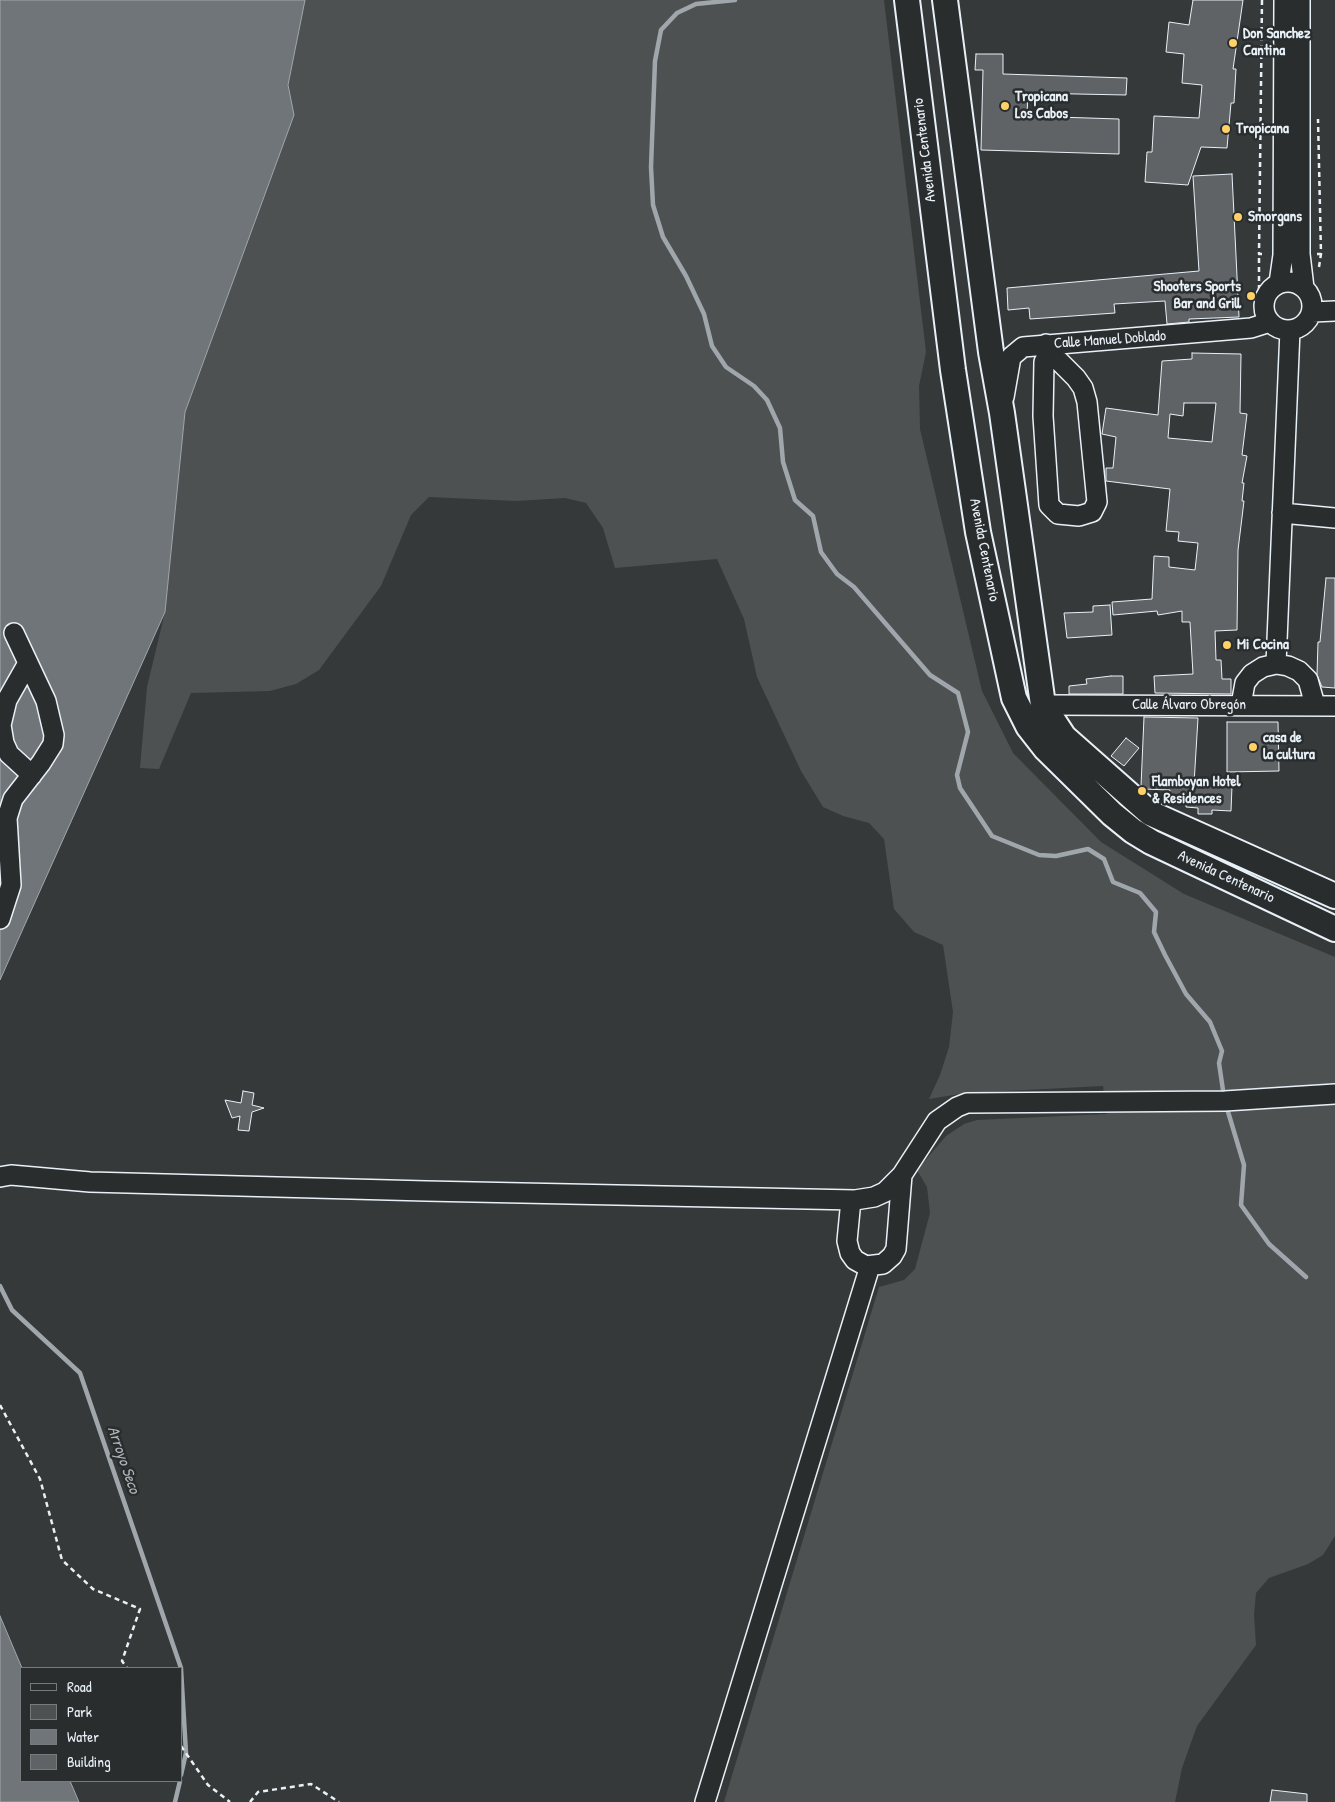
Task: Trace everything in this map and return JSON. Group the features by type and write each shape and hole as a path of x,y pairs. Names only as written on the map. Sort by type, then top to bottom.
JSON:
{"main road":[{"name":"Avenida Centenario","path":"907,0 953,370 978,532 1014,698 1028,726 1046,749 1112,814 1133,831 1151,842 1335,929"},
{"name":"Avenida Centenario","path":"945,0 990,352 1002,413 1043,705 1064,737 1150,813 1335,896"}],"street":[{"path":"1279,283 1284,236 1284,0"},
{"path":"1300,0 1300,254 1304,288 1312,301 1312,312 1303,326 1290,330 1264,324 1264,300 1272,287 1279,283 1292,282 1304,288"},
{"path":"1312,312 1335,311"},
{"name":"Calle Manuel Doblado","path":"1002,413 1011,356 1023,347 1047,350 1264,324"},
{"path":"1276,664 1290,330"},
{"path":"1047,350 1076,378 1083,388 1088,402 1097,502 1092,512 1079,516 1058,514 1049,505 1043,416 1044,362 1047,350"},
{"path":"1282,513 1335,518"},
{"path":"0,919 11,885 7,818 13,799 32,776 53,744 54,735 46,700 14,633"},
{"path":"28,663 7,700 1,724 4,743 9,754 32,776"},
{"path":"1241,705 1244,683 1252,674 1263,667 1276,664 1288,666 1308,680 1315,705"},
{"name":"Calle Álvaro Obregón","path":"1043,705 1335,706"},
{"path":"0,1177 11,1176 90,1182 406,1191 850,1200 874,1197 885,1192 902,1175 937,1121 957,1107 967,1104 1225,1101 1335,1094"},
{"path":"850,1200 848,1249 855,1260 870,1266 886,1262 896,1249 902,1175"},
{"path":"706,1802 870,1266"}],"path":[{"path":"1259,254 1264,324"},
{"path":"1319,269 1321,254"},
{"path":"0,1405 40,1479 62,1560 93,1589 140,1608 122,1661 126,1667"},
{"path":"182,1747 208,1785 230,1802"},
{"path":"250,1802 258,1792 311,1784 339,1802"}],"green space":[{"path":"305,0 884,0 926,352 919,386 920,429 982,691 1013,753 1101,842 1184,894 1335,957 1335,1536 1323,1555 1308,1564 1269,1578 1256,1593 1254,1615 1256,1645 1197,1726 1182,1768 1175,1802 724,1802 879,1287 904,1280 915,1269 930,1213 927,1187 917,1170 946,1136 964,1124 977,1120 1107,1114 1103,1086 966,1093 929,1099 940,1075 949,1047 953,1012 943,945 914,932 894,909 884,839 869,823 843,816 823,807 801,771 757,677 744,619 717,559 615,568 603,528 586,503 565,498 516,501 429,497 411,515 381,586 319,670 296,684 270,691 191,693 159,769 140,768 147,687 165,612 185,412 294,115 288,85"}],"water":[{"path":"0,0 305,0 288,85 294,115 185,412 165,612 0,980"},
{"path":"0,1616 22,1667 20,1667 20,1782 70,1782 79,1802 0,1802"}],"building":[{"path":"1193,0 1243,0 1233,69 1236,69 1234,103 1231,103 1227,148 1201,147 1188,185 1145,182 1147,152 1152,152 1154,116 1199,118 1202,85 1182,83 1184,54 1166,52 1169,22 1189,25"},
{"name":"Tropicana Los Cabos","path":"976,54 1003,54 1003,74 1127,78 1126,95 1028,93 1027,116 1119,119 1119,154 981,150 983,70 975,70"},
{"path":"1232,174 1239,317 1189,319 1189,322 1167,324 1165,301 1114,304 1115,313 1030,319 1029,308 1008,310 1007,288 1199,271 1193,176"},
{"path":"1192,353 1241,354 1240,413 1247,414 1242,455 1247,456 1242,483 1244,483 1242,501 1244,501 1238,550 1237,630 1215,631 1216,660 1221,660 1222,679 1231,679 1231,694 1155,693 1154,676 1193,674 1190,622 1182,622 1182,611 1158,615 1157,611 1113,615 1112,602 1152,599 1154,556 1169,557 1169,567 1195,570 1198,543 1178,541 1179,532 1166,531 1170,489 1106,481 1106,468 1113,468 1116,437 1102,434 1106,408 1158,415 1162,361 1192,359","holes":["1184,403 1216,403 1212,442 1168,438 1170,414 1183,416"]},
{"path":"1326,578 1335,578 1335,688 1322,687 1317,675 1318,642 1320,642"},
{"path":"1110,605 1112,635 1067,638 1064,613 1093,612 1093,606"},
{"path":"1123,676 1123,694 1069,694 1069,686 1087,684 1086,679"},
{"path":"1144,717 1198,718 1194,784 1232,786 1231,811 1212,810 1212,814 1198,814 1198,808 1186,807 1186,800 1169,799 1170,790 1143,789 1141,786"},
{"name":"casa de la cultura","path":"1227,722 1278,722 1279,771 1227,772"},
{"path":"1126,738 1139,748 1124,766 1111,756"},
{"path":"243,1091 254,1093 252,1105 264,1108 252,1112 249,1131 238,1130 240,1116 232,1118 225,1100 241,1103"},
{"path":"1272,1790 1307,1794 1307,1802 1270,1802"}],"waterway":[{"path":"735,0 696,4 677,13 661,30 655,61 651,167 653,205 663,237 686,276 704,314 712,346 726,367 754,386 767,400 780,428 783,462 795,500 813,516 821,552 837,574 854,587 930,675 958,693 968,732 957,775 960,788 992,836 1039,855 1056,856 1088,849 1104,859 1113,882 1140,893 1156,912 1154,932 1165,955 1186,994 1210,1022 1222,1051 1219,1063 1224,1097"},
{"path":"1226,1105 1244,1165 1241,1205 1269,1244 1306,1277"},
{"name":"Arroyo Seco","path":"0,1286 12,1310 80,1373 181,1667"},
{"name":"Arroyo Seco","path":"182,1686 186,1753 182,1771"},
{"name":"Arroyo Seco","path":"175,1802 180,1782"}],"place":[{"name":"Don Sanchez Cantina","path":"1233,43"},
{"name":"Tropicana Los Cabos","path":"1005,106"},
{"name":"Tropicana","path":"1226,129"},
{"name":"Smorgans","path":"1238,217"},
{"name":"Shooters Sports Bar and Grill","path":"1251,296"},
{"name":"Mi Cocina","path":"1227,645"},
{"name":"casa de la cultura","path":"1253,747"},
{"name":"Flamboyan Hotel & Residences","path":"1142,791"}]}
